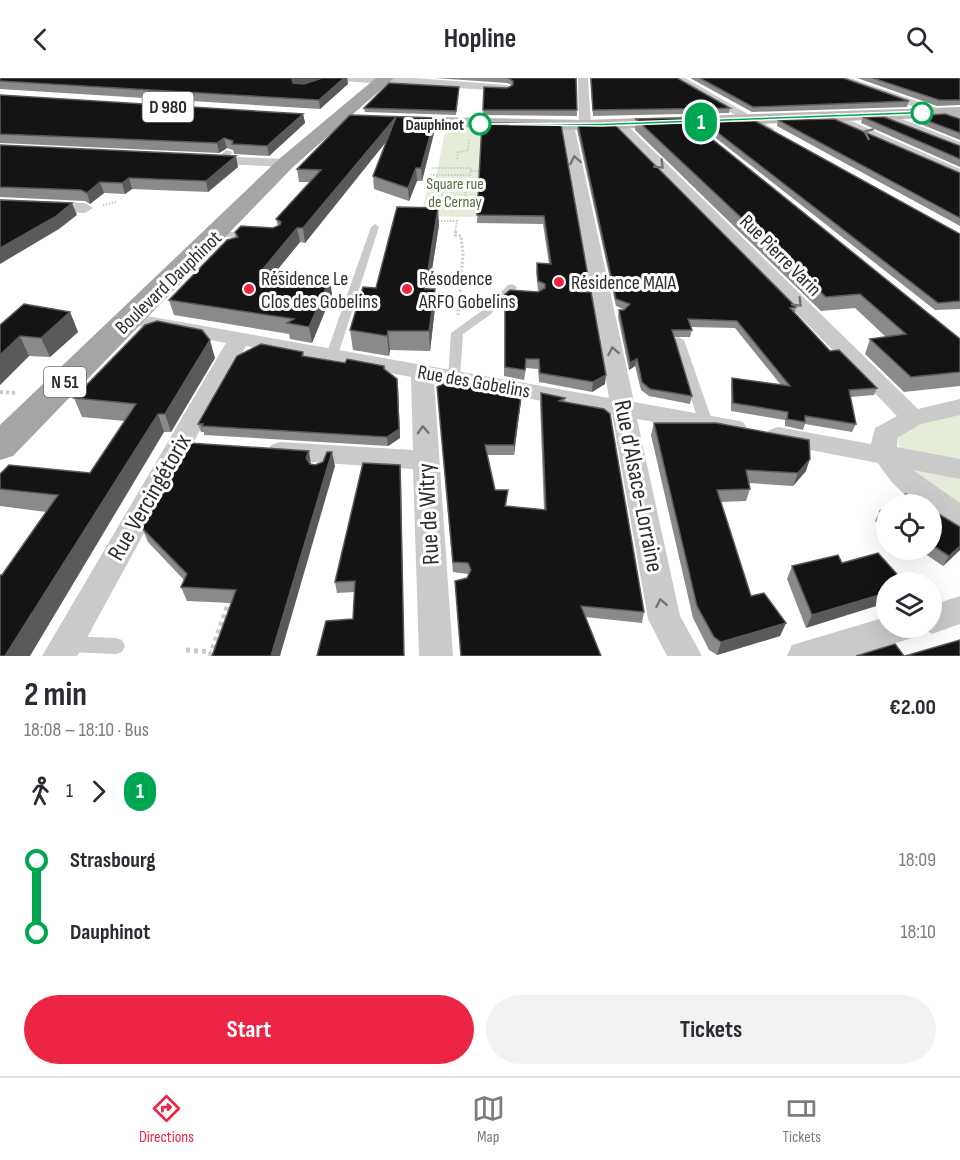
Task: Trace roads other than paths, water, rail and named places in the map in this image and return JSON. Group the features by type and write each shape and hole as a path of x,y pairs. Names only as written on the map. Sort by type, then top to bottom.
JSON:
{"main road":[{"name":"N 51","path":"326,117 384,79"},
{"path":"378,120 577,125 960,112"},
{"path":"326,117 357,119"},
{"name":"Boulevard Dauphinot","path":"0,447 130,319 212,243 286,164 326,117"}],"street":[{"path":"339,78 456,81 507,88"},
{"name":"Rue d'Alsace-Lorraine","path":"583,78 577,125 604,304 664,619 685,656"},
{"path":"678,78 779,135"},
{"path":"840,78 960,120"},
{"path":"882,115 960,147"},
{"path":"833,117 960,174"},
{"path":"687,122 705,137"},
{"name":"Rue Pierre Varin","path":"618,124 913,418"},
{"path":"196,159 224,157 286,164"},
{"path":"0,204 85,208"},
{"name":"Rue des Gobelins","path":"130,319 960,469"},
{"name":"Rue Vercingétorix","path":"62,650 190,445 238,339"},
{"name":"Rue de Witry","path":"422,372 425,460 443,582 436,656"},
{"path":"960,407 913,418 884,434 885,455 910,483 960,517"},
{"path":"259,450 321,462 425,460"},
{"path":"942,616 960,610"},
{"path":"804,656 876,635"}],"lane":[{"path":"332,355 375,227"},
{"path":"212,243 264,236"},
{"path":"454,378 457,333 511,292"},
{"path":"678,340 706,423"},
{"path":"62,650 116,646"}],"place":[{"name":"Dauphinot","path":"480,124"},
{"name":"Résidence MAIA","path":"559,282"},
{"name":"Résidence Le Clos des Gobelins","path":"249,289"},
{"name":"Résodence ARFO Gobelins","path":"407,289"}],"park label":[{"name":"Square rue de Cernay","path":"455,192"}]}
